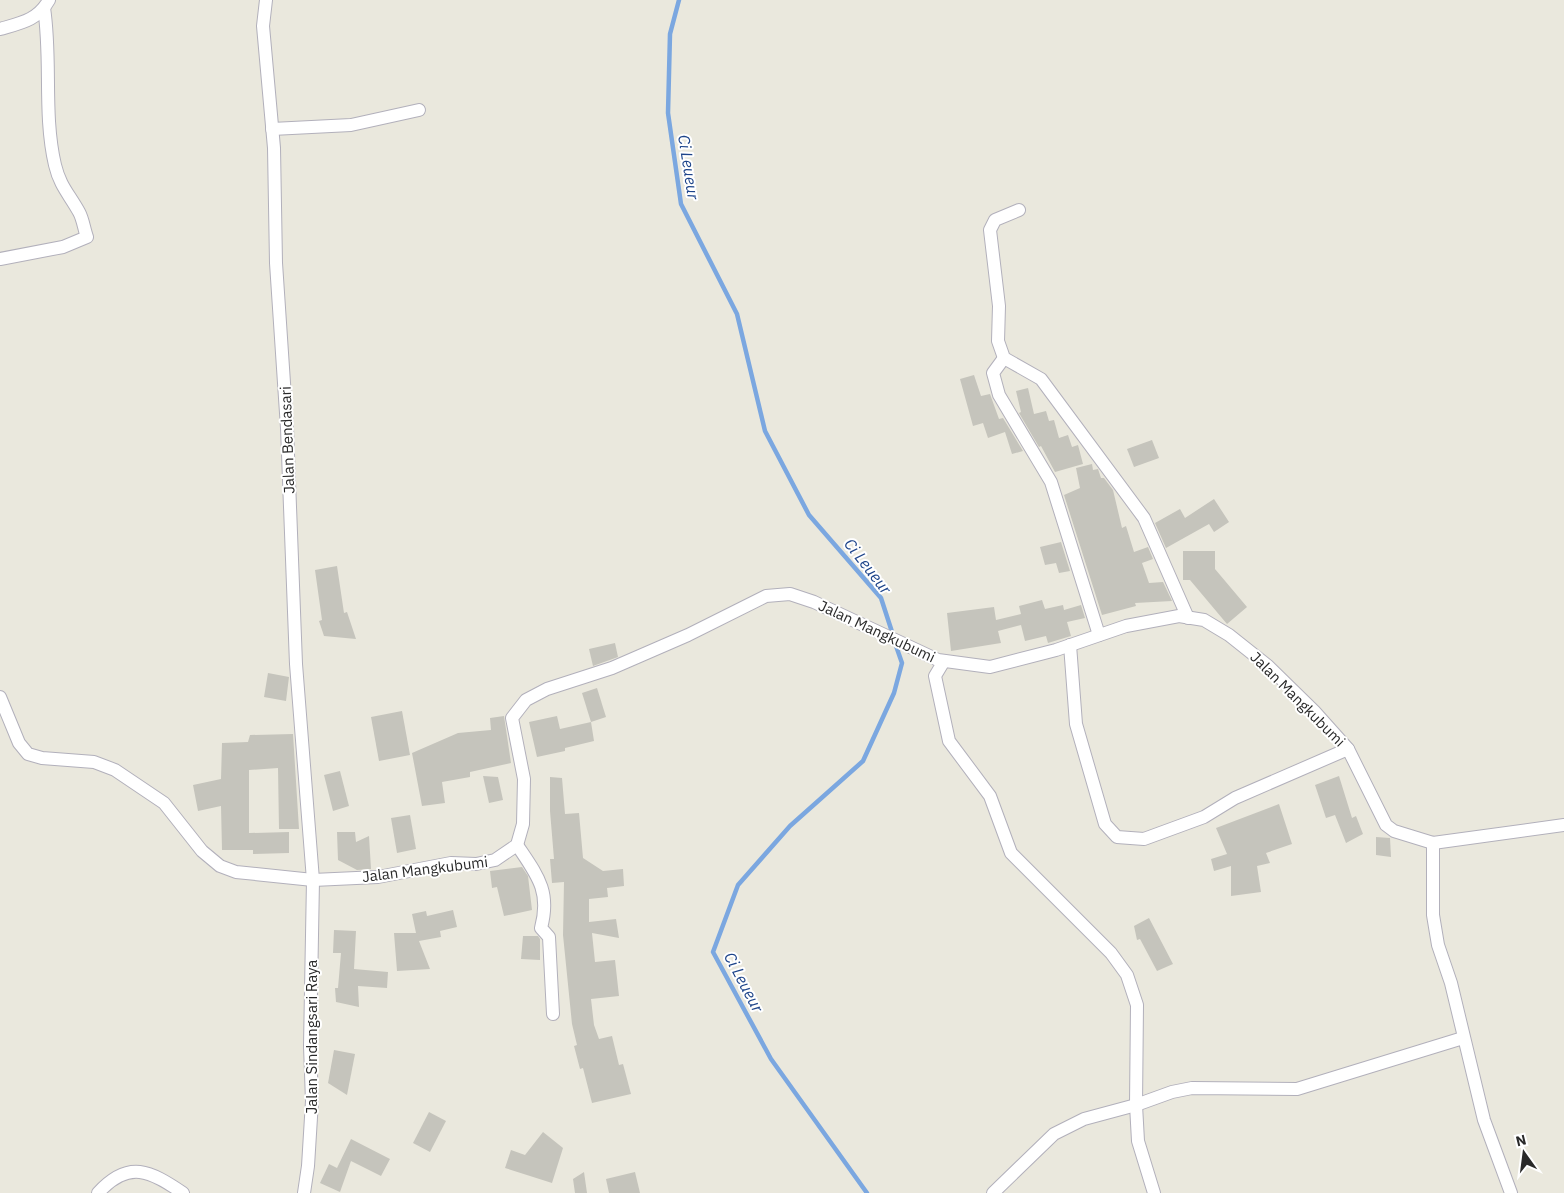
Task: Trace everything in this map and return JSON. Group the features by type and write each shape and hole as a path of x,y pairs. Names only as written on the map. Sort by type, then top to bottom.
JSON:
{"street":[{"name":"Jalan Bendasari","path":"266,0 263,26 272,129 276,263 286,410 296,664 313,880"},
{"path":"0,29 28,21 47,4"},
{"path":"0,259 62,248 87,237 78,211 60,184 54,163 49,110 47,4"},
{"path":"272,129 351,125 419,110"},
{"path":"1019,210 999,218 990,230 999,306 998,341 1004,358 1042,379 1144,518 1188,618"},
{"path":"1004,358 993,373 999,395 1051,482 1099,635"},
{"name":"Jalan Mangkubumi","path":"0,697 15,736 28,754 42,758 94,762 115,770 164,803 202,851 220,866 236,872 313,880 378,877 451,863 476,864 495,860 517,845 523,824 524,779 512,718 526,700 547,689 612,668 688,636 766,596 790,594 806,599 941,661 990,667 1070,645 1126,626 1179,616 1204,620 1230,635 1268,666 1348,749 1386,825 1394,831 1433,844 1564,825"},
{"path":"1070,645 1076,724 1105,824 1116,837 1144,839 1204,817 1236,798 1348,749"},
{"path":"941,661 935,676 948,737 990,796 1011,853 1122,966 1132,986 1138,1012 1136,1105 1139,1147 1154,1193"},
{"path":"1433,844 1433,915 1438,945 1450,983 1484,1120 1511,1193"},
{"path":"517,845 540,878 544,894 544,913 541,928 549,937 553,1014"},
{"name":"Jalan Sindangsari Raya","path":"304,1193 308,1166 312,1101 310,1046 313,880"},
{"path":"993,1193 1060,1129 1090,1117 1136,1105 1172,1092 1192,1088 1297,1089 1463,1038"},
{"path":"98,1193 110,1180 139,1170 155,1175 183,1193"}],"building":[{"path":"974,375 981,396 990,394 999,419 1003,418 1023,451 1012,454 1005,432 988,438 983,423 973,426 960,379"},
{"path":"1028,388 1034,414 1046,411 1049,421 1054,420 1059,438 1068,435 1072,447 1078,445 1083,464 1055,472 1041,446 1039,447 1019,413 1021,412 1016,391"},
{"path":"1152,440 1159,458 1134,467 1127,449"},
{"path":"1092,464 1093,470 1098,469 1101,478 1104,478 1113,490 1122,528 1126,526 1134,552 1148,547 1153,559 1142,563 1149,583 1163,582 1172,601 1135,603 1136,606 1102,615 1064,495 1080,488 1076,468"},
{"path":"1214,499 1229,522 1214,532 1209,524 1166,548 1155,523 1180,509 1185,518"},
{"path":"1061,542 1070,571 1059,573 1056,563 1045,565 1040,547"},
{"path":"1183,551 1215,551 1215,569 1247,607 1227,624 1190,580 1183,580"},
{"path":"337,566 344,613 347,612 356,639 324,636 319,621 322,620 315,570"},
{"path":"1042,600 1045,609 1063,605 1064,610 1081,605 1085,618 1067,622 1071,636 1048,643 1046,636 1025,641 1021,625 998,631 1001,643 951,651 947,613 994,607 996,620 1021,614 1019,606"},
{"path":"615,643 618,657 593,666 589,649"},
{"path":"268,673 289,677 286,701 264,697"},
{"path":"597,688 606,717 591,722 582,693"},
{"path":"402,711 410,755 379,761 371,717"},
{"path":"504,716 511,763 470,772 470,777 442,782 445,803 422,806 412,753 458,733 491,730 490,718"},
{"path":"557,716 560,729 591,722 594,741 565,748 565,751 537,757 529,722"},
{"path":"293,734 299,829 279,829 278,768 249,770 249,833 289,832 289,853 253,854 253,850 222,850 221,806 198,811 193,785 221,779 222,743 248,742 250,735"},
{"path":"340,771 349,806 333,811 324,775"},
{"path":"483,776 498,777 503,800 489,803"},
{"path":"1339,776 1352,818 1356,816 1363,834 1346,843 1335,815 1326,818 1315,785"},
{"path":"550,777 562,778 565,814 579,813 583,858 603,871 623,869 624,886 607,888 608,897 589,899 589,922 616,919 619,938 592,933 595,962 615,960 619,996 591,999 594,1025 599,1039 612,1036 619,1065 623,1064 631,1094 592,1103 583,1068 580,1069 574,1046 577,1045 572,1024 563,935 564,882 552,883 550,859 554,859 550,811"},
{"path":"1279,804 1292,844 1266,853 1270,863 1257,866 1261,892 1231,896 1231,866 1214,871 1211,859 1227,854 1216,828"},
{"path":"410,815 416,849 397,853 391,818"},
{"path":"337,832 355,832 356,842 369,836 371,869 357,870 338,860"},
{"path":"1376,837 1390,838 1391,857 1376,855"},
{"path":"522,867 528,876 532,910 504,916 497,887 492,888 490,871"},
{"path":"453,910 457,927 440,931 441,937 419,941 430,969 397,971 394,933 416,933 412,914 426,911 427,916"},
{"path":"1149,918 1173,964 1157,971 1140,939 1137,940 1134,926"},
{"path":"334,930 356,931 354,969 388,972 387,988 358,986 359,1007 336,1002 335,988 338,988 341,953 333,953"},
{"path":"523,936 538,936 540,939 540,960 521,959"},
{"path":"334,1050 355,1054 347,1095 328,1083"},
{"path":"429,1112 446,1121 430,1152 413,1143"},
{"path":"543,1132 563,1148 552,1183 505,1168 511,1150 525,1155"},
{"path":"351,1139 390,1159 381,1176 351,1161 340,1192 320,1183 329,1164 337,1168"},
{"path":"584,1172 587,1193 575,1193 573,1179"},
{"path":"635,1172 640,1193 609,1193 606,1179"}],"waterway":[{"name":"Ci Leueur","path":"679,0 670,34 668,113 681,204 737,314 765,431 809,515 881,598 893,635"},
{"name":"Ci Leueur","path":"867,1193 771,1059 713,952 738,885 790,826 863,761 894,693 902,663 895,643"}]}
